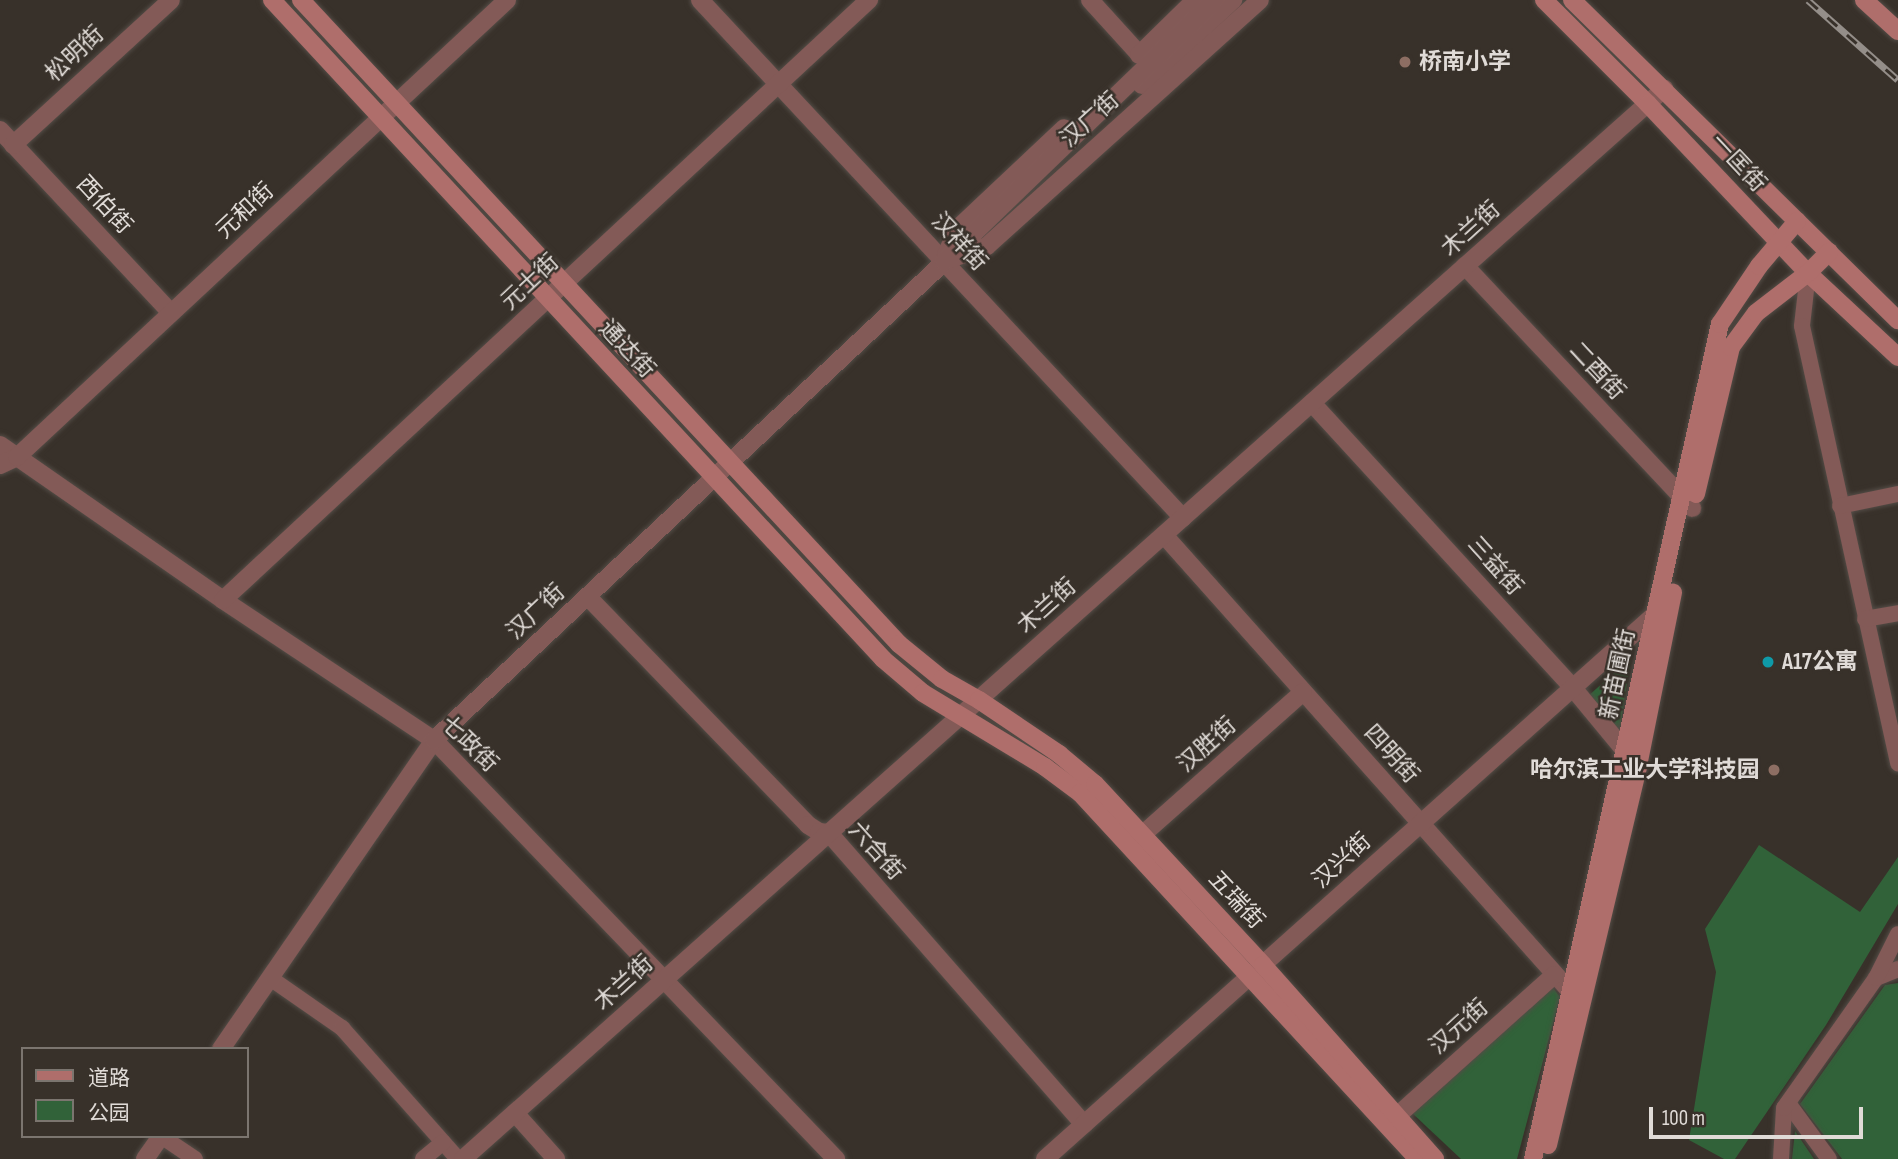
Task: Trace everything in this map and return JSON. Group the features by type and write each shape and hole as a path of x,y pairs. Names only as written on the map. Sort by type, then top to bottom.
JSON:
{"main road":[{"name":"通达街","path":"272,0 713,480 883,659 923,693 961,716"},
{"name":"通达街","path":"301,0 899,644 942,679 979,700"},
{"name":"一匡街","path":"1544,0 1648,104 1808,272 1898,357"},
{"name":"一匡街","path":"1572,0 1898,320"},
{"path":"1864,0 1898,31"},
{"name":"新苗圃街","path":"1545,1159 1577,999 1671,600 1720,324 1759,266 1797,221"},
{"name":"新苗圃街","path":"1632,759 1656,614 1731,347 1756,313 1829,253"},
{"name":"五瑞街","path":"979,700 1068,761 1142,835 1418,1159"},
{"name":"五瑞街","path":"961,716 1045,767 1080,793 1257,970 1435,1159"},
{"name":"新苗圃街","path":"1533,1159 1577,999"}],"street":[{"name":"松明街","path":"13,145 171,0"},
{"name":"元和街","path":"0,465 17,457 507,0"},
{"name":"汉祥街","path":"700,0 1183,518"},
{"name":"元士街","path":"223,600 869,0"},
{"path":"1090,0 1139,54"},
{"name":"汉广街","path":"944,262 957,229 1195,0"},
{"name":"汉广街","path":"222,1047 434,740 944,262 1215,0"},
{"name":"汉广街","path":"944,262 1023,198 1233,0"},
{"name":"汉广街","path":"944,262 987,246 1260,0"},
{"name":"木兰街","path":"460,1159 515,1113 1664,89"},
{"name":"西伯街","path":"0,130 172,313"},
{"name":"二酉街","path":"1465,266 1687,503"},
{"path":"1808,272 1802,326 1898,764"},
{"name":"三益街","path":"1312,403 1573,688 1632,759"},
{"name":"七政街","path":"0,445 223,600 434,740 836,1159"},
{"path":"1840,506 1898,494"},
{"name":"四明街","path":"1164,535 1577,999"},
{"name":"六合街","path":"588,597 808,825 818,832 829,833 1084,1124"},
{"name":"汉兴街","path":"1045,1159 1671,600"},
{"path":"1865,619 1898,612"},
{"name":"汉胜街","path":"1142,835 1303,692"},
{"path":"1781,1159 1784,1108 1876,978 1898,934"},
{"path":"1876,978 1898,969"},
{"name":"汉元街","path":"1397,1116 1554,975"},
{"path":"270,978 342,1028 460,1159"},
{"path":"1788,1103 1829,1159"},
{"path":"515,1113 556,1159"},
{"path":"145,1159 160,1138"},
{"path":"164,1138 195,1159"},
{"path":"423,1159 443,1142"}],"green space":[{"path":"1631,658 1619,735 1587,697"},
{"path":"1759,845 1860,912 1898,857 1898,904 1826,1025 1735,1159 1724,1159 1689,1140 1716,972 1705,929"},
{"path":"1898,983 1898,1159 1842,1159 1800,1104 1885,985"},
{"path":"1551,985 1560,997 1517,1159 1461,1159 1411,1112"},
{"path":"1795,1131 1814,1159 1792,1159"}],"railway":[{"path":"1808,0 1898,80"}],"place":[{"name":"桥南小学","path":"1405,62"},
{"name":"A17公寓","path":"1768,662"},
{"name":"哈尔滨工业大学科技园","path":"1774,770"}]}
